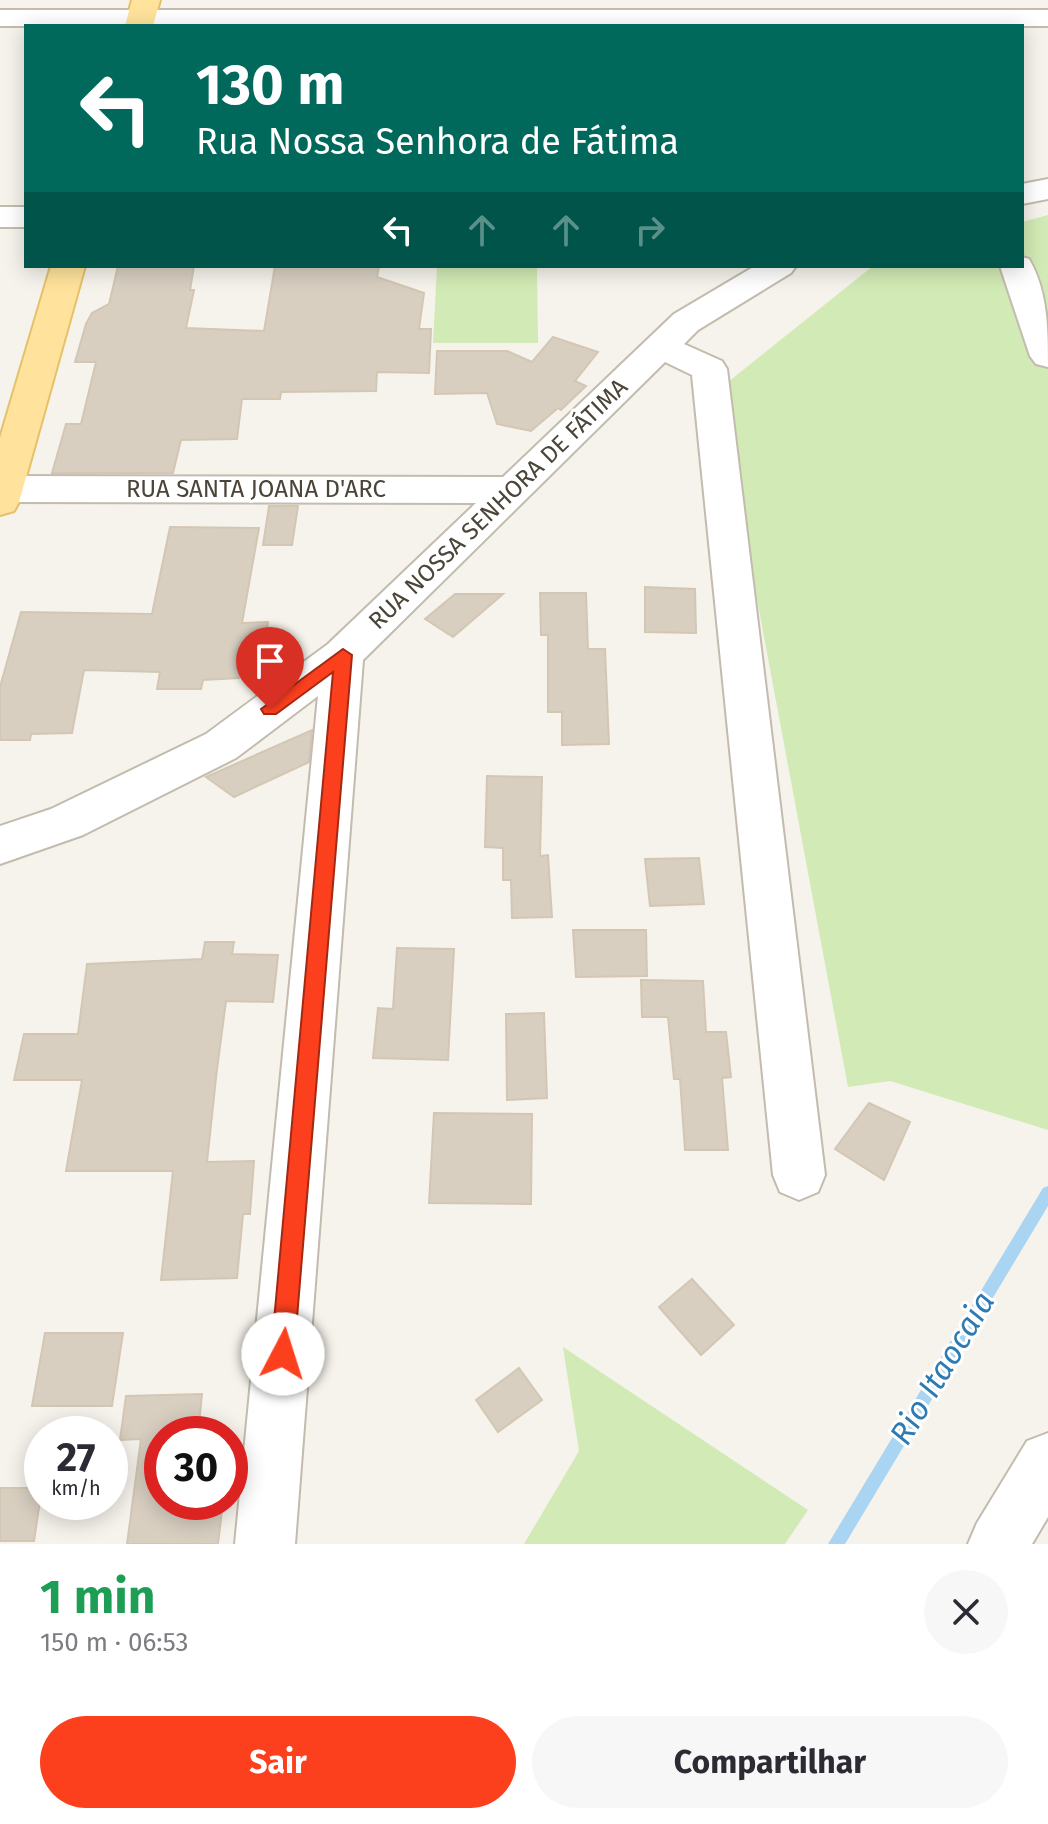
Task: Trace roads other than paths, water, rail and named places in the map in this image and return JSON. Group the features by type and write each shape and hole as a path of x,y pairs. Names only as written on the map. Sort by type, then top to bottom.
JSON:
{"main road":[{"path":"1,493 67,268"}],"street":[{"path":"0,18 142,15 1048,18"},
{"path":"1024,194 1048,189"},
{"path":"0,217 24,217"},
{"name":"RUA NOSSA SENHORA DE FÁTIMA","path":"0,845 67,822 221,746 343,655 686,322 776,268"},
{"path":"1018,268 1048,356"},
{"path":"660,346 709,369 799,1175"},
{"name":"RUA SANTA JOANA D'ARC","path":"1,493 512,490"},
{"path":"265,1544 343,655"},
{"path":"998,1544 1048,1462"}],"waterway":[{"name":"Rio Itaocaia","path":"836,1544 1048,1193"}]}
